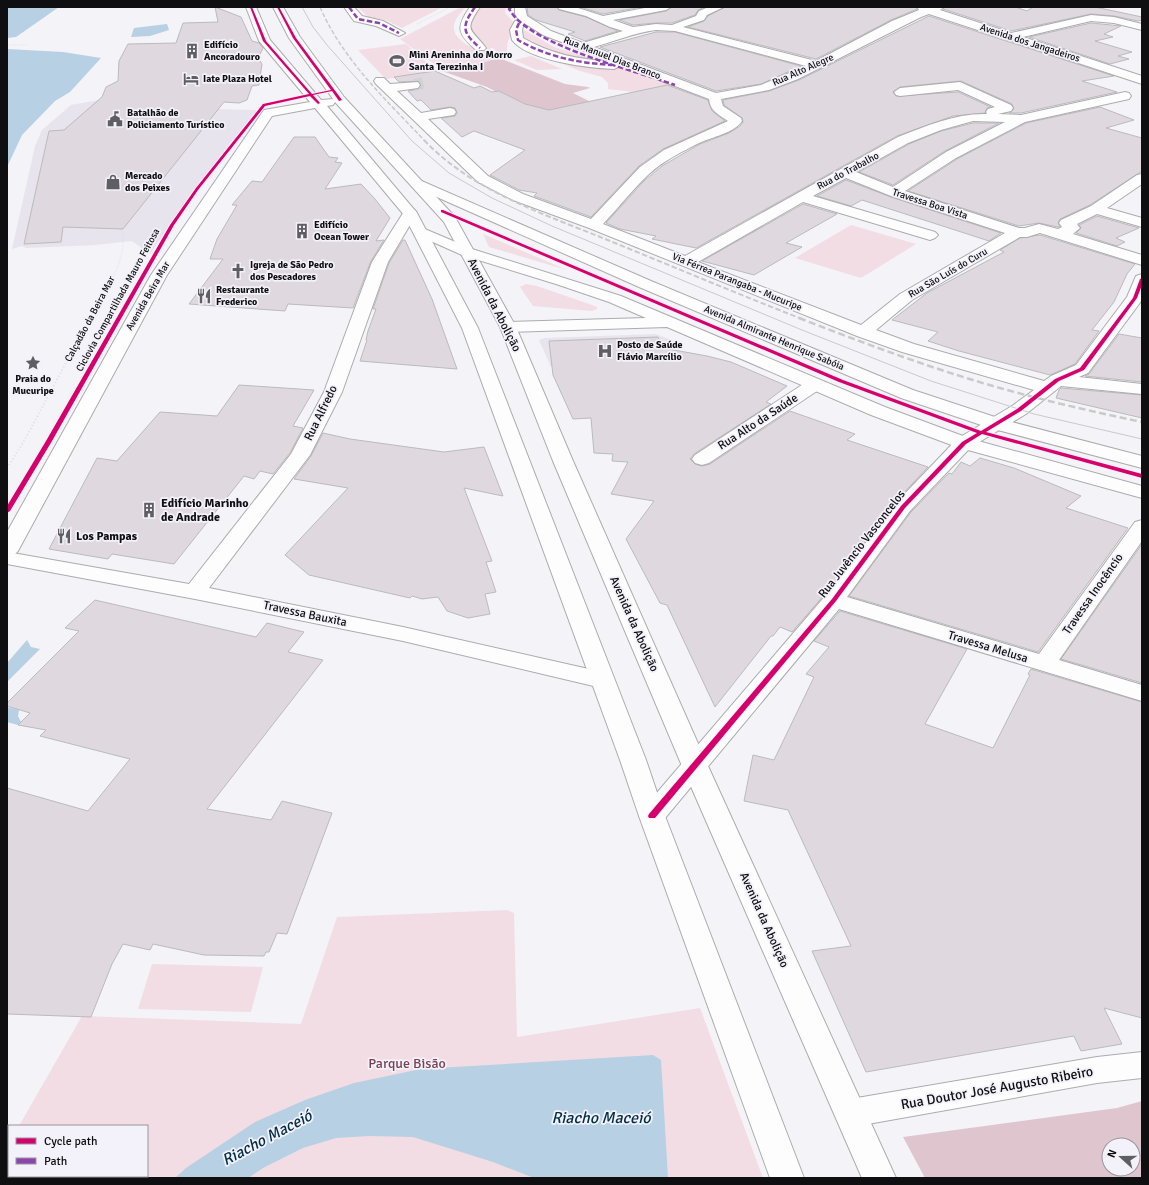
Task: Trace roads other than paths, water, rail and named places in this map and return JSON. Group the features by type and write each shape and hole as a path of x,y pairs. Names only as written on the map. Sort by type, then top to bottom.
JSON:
{"main road":[{"path":"251,7 265,41 410,212 470,328 633,760 652,816 787,1178"},
{"name":"Avenida da Abolição","path":"278,7 295,38 340,100 450,220 508,327 563,461 695,766 879,1178"},
{"path":"349,7 358,19 379,23 399,32"},
{"path":"475,7 464,22 464,29 467,36 480,48"},
{"path":"511,7 512,17 519,23 516,30 518,40 540,52 560,60 583,64 618,65 675,85"},
{"name":"Rua Manuel Dias Branco","path":"520,7 520,14 534,26 580,47 715,97"},
{"path":"563,7 590,14 604,19 614,25 633,30"},
{"path":"590,14 612,7"},
{"path":"604,19 666,7"},
{"path":"675,28 678,25 700,18 705,11 719,7"},
{"name":"Avenida dos Jangadeiros","path":"929,8 1010,37 1142,80"},
{"name":"Rua Alto Alegre","path":"715,97 772,85 816,65 902,20 929,8"},
{"path":"1010,37 1091,18 1114,20 1142,27"},
{"path":"580,47 621,36 633,30 656,27 675,28 816,65"},
{"path":"265,41 295,38"},
{"name":"Via Férrea Parangaba - Mucuripe","path":"414,85 387,88 473,170 490,182 518,197 594,225 787,303 908,348 1052,384 1142,389"},
{"path":"900,92 960,86 1007,108 974,117"},
{"name":"Rua do Trabalho","path":"894,192 951,155 1021,119 1125,96"},
{"path":"594,225 645,170 669,153 706,134 732,125 736,122 718,109 715,104 715,97"},
{"name":"Avenida Beira Mar","path":"7,551 159,275 268,113 340,100"},
{"path":"417,117 450,112"},
{"name":"Rua do Trabalho","path":"686,262 844,172 870,160 903,140 936,127 974,117 1021,119"},
{"name":"Travessa Boa Vista","path":"844,172 894,192 1017,232"},
{"path":"1060,234 1073,228 1066,223 1096,209 1142,178"},
{"name":"Avenida Almirante Henrique Sabóia","path":"417,183 638,281 907,394 997,424 1142,462"},
{"path":"800,197 930,235"},
{"path":"1096,209 1142,223"},
{"name":"Rua Alfredo","path":"195,592 300,455 332,392 380,262 410,212"},
{"name":"Rua São Luís do Curu","path":"863,332 906,298 1017,232 1027,233 1039,228 1060,234"},
{"path":"420,231 467,252 600,294 814,385 964,444 1142,492"},
{"path":"1060,234 1142,260"},
{"name":"Rua Juvêncio Vasconcelos","path":"652,816 834,600 903,507 964,444 997,424 1052,384 1082,369 1135,298 1142,279"},
{"path":"508,327 667,323"},
{"name":"Rua Alto da Saúde","path":"702,459 814,385"},
{"name":"Travessa Inocêncio","path":"1044,664 1142,526"},
{"name":"Travessa Bauxita","path":"7,558 195,592 403,634 602,680"},
{"name":"Travessa Melusa","path":"834,600 1142,693"},
{"name":"Rua Doutor José Augusto Ribeiro","path":"851,1113 1097,1070 1142,1065"}],"water":[{"path":"7,7 59,7 16,37 7,38"},
{"path":"167,24 169,30 150,36 131,37 134,28"},
{"path":"7,49 63,52 101,58 70,92 55,101 22,135 7,167"},
{"path":"27,640 31,647 40,649 7,682 7,663"},
{"path":"7,707 19,710 18,716 21,722 18,725 7,722"},
{"name":"Riacho Maceió","path":"653,1055 661,1060 668,1178 534,1178 493,1162 413,1137 369,1136 336,1138 303,1148 263,1168 248,1178 175,1178 186,1168 255,1122 305,1100 354,1083 421,1069"}],"tunnel":[{"path":"414,85 423,83"}],"tram line":[{"path":"302,7 313,27 327,45 412,141 449,173 492,198 552,226 802,330 931,381 1034,414 1142,439"}],"railway":[{"path":"320,7 341,45 353,62 381,95 424,140"},
{"path":"424,140 443,158 465,174 512,200 561,222 802,319"},
{"path":"799,318 892,353 986,384 1025,395 1142,422"}],"place":[{"name":"Edifício Ancoradouro","path":"192,51"},
{"name":"Mini Areninha do Morro Santa Terezinha I","path":"397,61"},
{"name":"Iate Plaza Hotel","path":"191,79"},
{"name":"Batalhão de Policiamento Turístico","path":"115,119"},
{"name":"Mercado dos Peixes","path":"113,182"},
{"name":"Edifício Ocean Tower","path":"302,231"},
{"name":"Igreja de São Pedro dos Pescadores","path":"238,271"},
{"name":"Restaurante Frederico","path":"204,296"},
{"name":"Posto de Saúde Flávio Marcílio","path":"605,351"},
{"name":"Praia do Mucuripe","path":"33,363"},
{"name":"Edifício Marinho de Andrade","path":"149,510"},
{"name":"Los Pampas","path":"64,536"}],"park label":[{"name":"Parque Bisão","path":"407,1063"}]}
